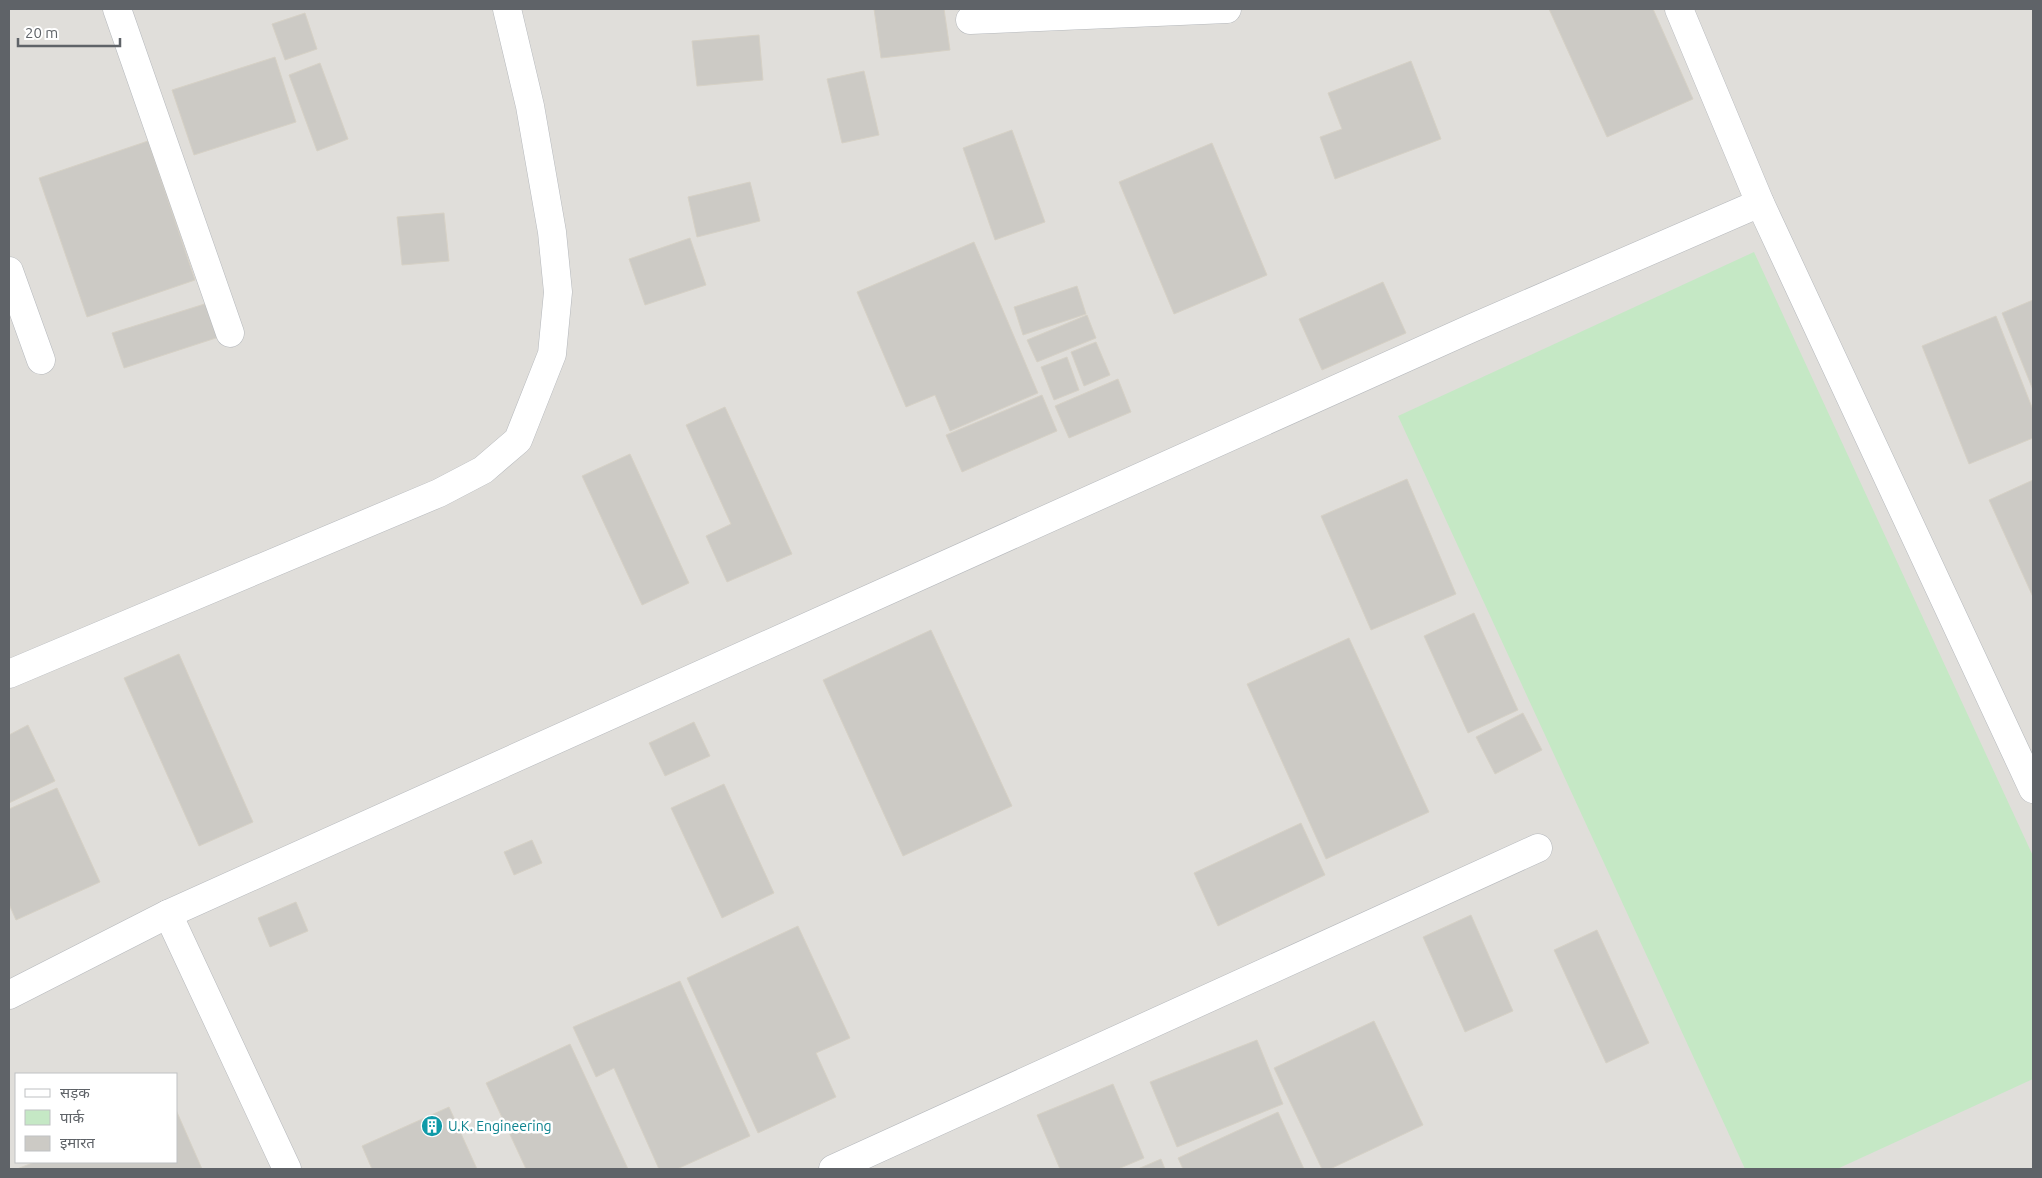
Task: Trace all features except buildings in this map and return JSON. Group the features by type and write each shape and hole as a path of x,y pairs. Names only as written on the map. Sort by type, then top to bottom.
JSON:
{"street":[{"path":"116,9 230,333"},
{"path":"9,674 439,493 483,470 518,440 552,354 558,292 552,232 532,115 508,9"},
{"path":"970,20 1227,9"},
{"path":"1679,9 1760,203 2033,789"},
{"path":"9,995 168,914 1472,328 1760,203"},
{"path":"9,271 41,360"},
{"path":"833,1169 1538,848"},
{"path":"168,914 287,1169"}],"shaded area":[{"path":"9,9 2033,9 2033,1169 9,1169"}],"green space":[{"path":"1754,252 2033,856 2033,1079 1837,1169 1745,1169 1398,416"}],"place":[{"name":"U.K. Engineering","path":"432,1126"}]}
